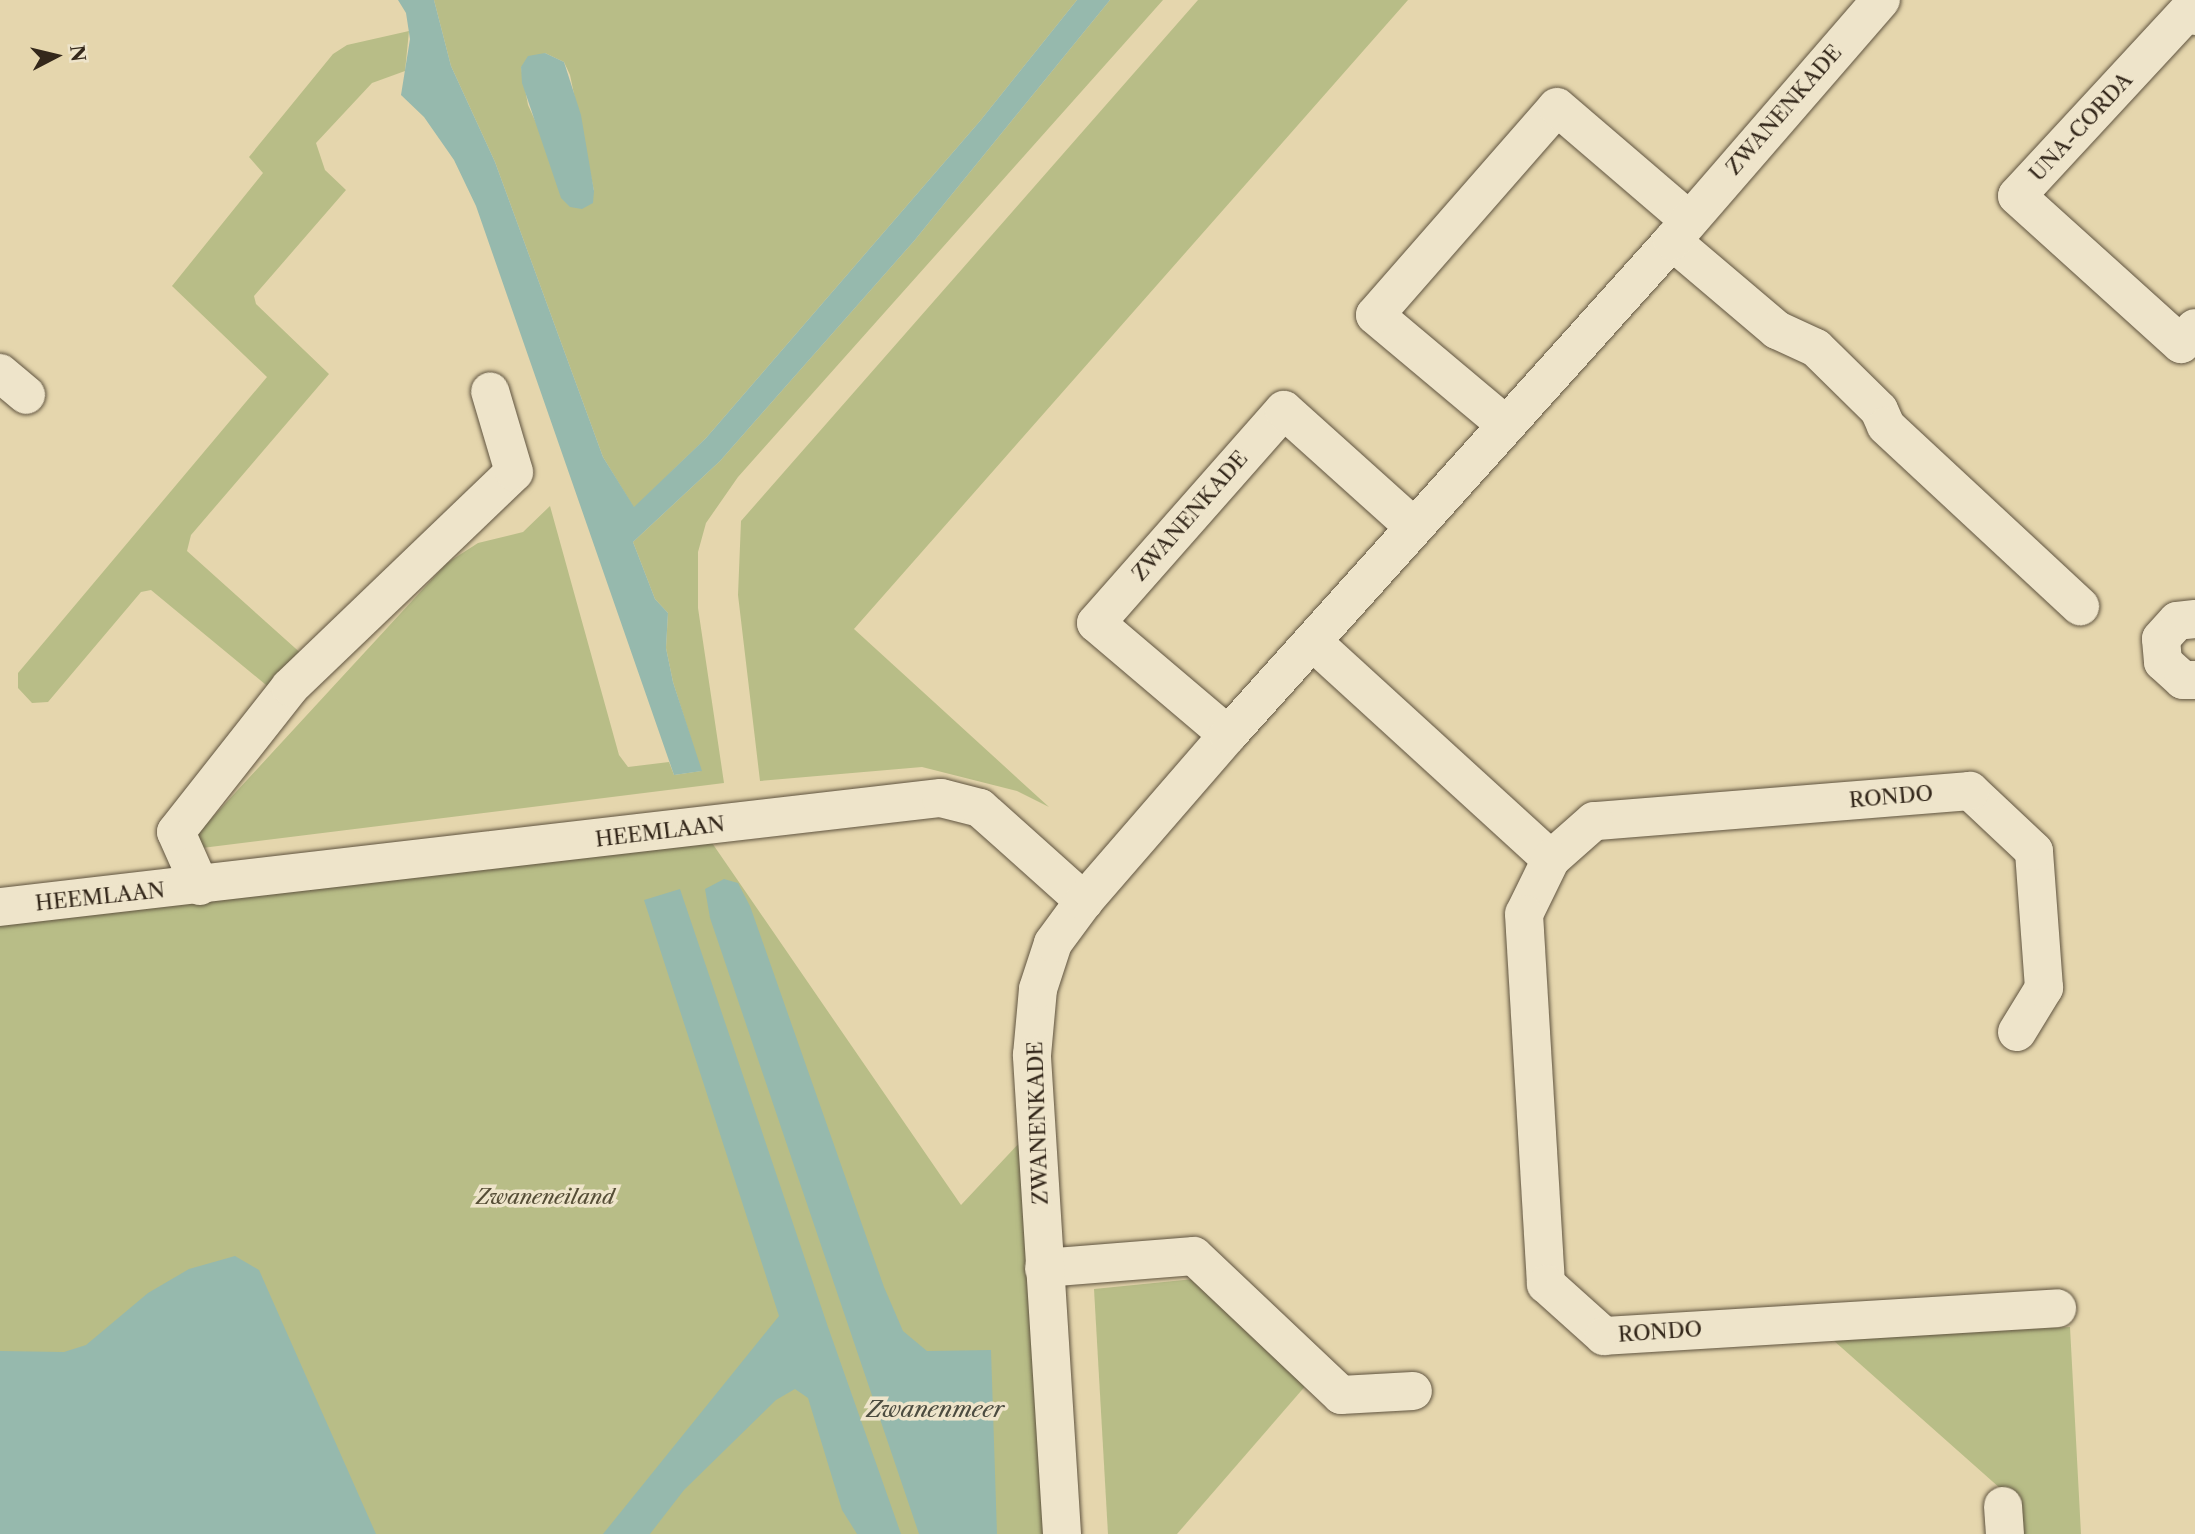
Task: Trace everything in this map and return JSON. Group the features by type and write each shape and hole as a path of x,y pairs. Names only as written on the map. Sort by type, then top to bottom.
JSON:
{"street":[{"name":"ZWANENKADE","path":"1062,1534 1032,1055 1038,989 1053,943 1084,901 1228,735 1680,231 1881,0"},
{"name":"UNA-CORDA","path":"2195,16 2189,10 2017,196 2181,344 2195,328"},
{"path":"1506,425 1376,315 1557,107 1777,330 1816,348 1879,410 1886,426 2080,606"},
{"name":"HEEMLAAN","path":"200,886 176,832 290,687 514,472 490,391"},
{"name":"ZWANENKADE","path":"1228,735 1096,623 1284,410 1413,526"},
{"path":"2195,620 2177,621 2161,639 2163,662 2183,680 2195,680"},
{"path":"1313,642 1551,859"},
{"name":"RONDO","path":"2017,1031 2044,988 2034,850 1970,791 1594,821 1551,859 1524,914 1546,1284 1604,1336 2057,1308"},
{"name":"HEEMLAAN","path":"0,907 200,886 941,798 979,808 1084,901"},
{"path":"1044,1268 1194,1256 1341,1395 1413,1391"}],"green space":[{"path":"434,0 1077,0 980,121 706,438 634,508 603,457 495,162 451,66","holes":["545,53 564,62 570,75 594,191 543,138 528,105 521,67"]},
{"path":"1110,0 1163,0 738,477 706,523 698,552 698,608 724,783 202,848 194,838 200,831 447,563 478,543 523,532 550,506 619,755 628,767 669,762 674,775 701,771 673,682 666,648 668,613 655,599 633,542 720,461 914,241"},
{"path":"1198,0 1408,0 854,629 1049,807 1017,791 922,767 760,781 738,595 741,521"},
{"path":"409,31 405,71 372,83 316,143 325,170 346,190 254,296 256,304 329,374 191,535 187,551 314,665 283,699 151,590 141,592 48,702 32,703 18,688 18,673 267,377 172,286 263,173 249,157 333,54 347,45"},
{"name":"Zwaneneiland","path":"710,840 961,1205 1022,1140 1050,1534 0,1534 0,921"},
{"path":"1204,1278 1314,1376 1177,1534 1108,1534 1094,1289"},
{"path":"2070,1327 2081,1534 2020,1534 2019,1505 1833,1340"}],"water":[{"path":"398,0 434,0 451,66 495,162 603,457 634,507 706,438 980,121 1077,0 1110,0 914,241 720,461 633,542 655,599 668,613 666,648 673,682 702,771 674,775 476,206 454,160 424,117 401,95 410,39 406,13"},
{"path":"545,53 564,62 581,115 594,191 593,203 582,209 570,207 561,198 522,83 521,67 528,56"},
{"name":"Zwanenmeer","path":"724,879 738,883 750,906 884,1287 903,1331 927,1351 991,1350 997,1534 919,1534 710,918 705,889"},
{"name":"Zwanenmeer","path":"680,889 901,1534 857,1534 842,1510 808,1398 795,1389 776,1400 684,1490 650,1534 603,1534 779,1316 644,900"},
{"path":"235,1256 259,1270 376,1534 0,1534 0,1351 64,1352 86,1345 148,1293 189,1269"}]}
